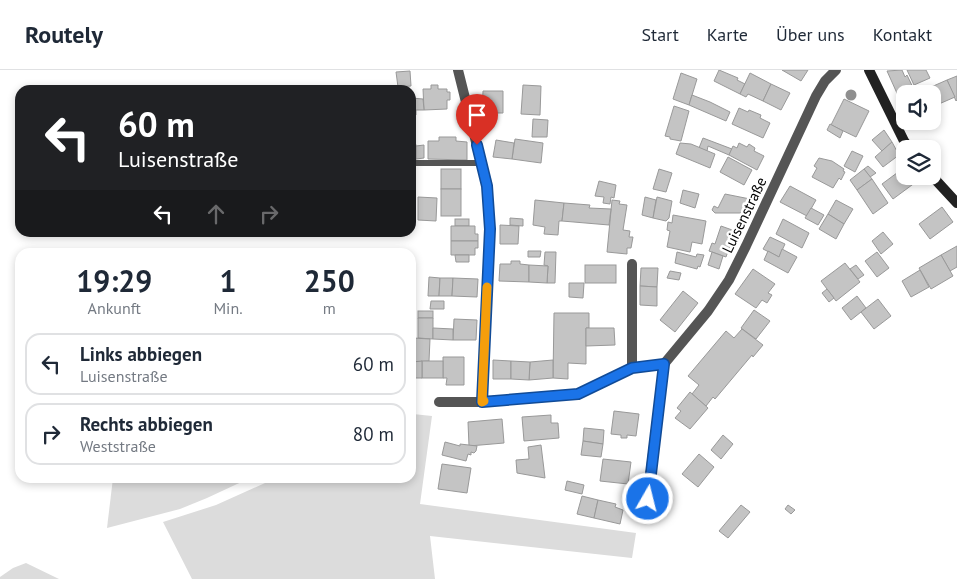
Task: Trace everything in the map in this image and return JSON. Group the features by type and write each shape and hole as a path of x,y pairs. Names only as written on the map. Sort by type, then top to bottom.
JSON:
{"main road":[{"path":"869,70 904,140"},
{"path":"940,185 957,203"}],"street":[{"path":"458,70 487,186 490,229 482,402"},
{"name":"Luisenstraße","path":"664,364 708,311 729,280 816,96 825,81 836,70"},
{"path":"632,264 632,368"},
{"path":"439,402 482,402 578,394 632,368 664,364 645,518"}],"lane":[{"path":"416,163 481,163"}],"shaded area":[{"path":"416,414 432,416 420,504 636,533 632,558 430,536 435,579 192,579 163,522 216,505 265,483 416,483"},
{"path":"112,483 239,483 180,509 107,528"},
{"path":"26,563 59,579 0,579 0,577 13,568"}],"building":[{"path":"719,70 738,78 737,80 745,84 740,94 714,81"},
{"path":"782,70 808,70 801,81"},
{"path":"902,70 912,85 896,85 896,91 887,71"},
{"path":"907,70 926,70 930,78 914,85"},
{"path":"410,71 411,85 398,85 396,72"},
{"path":"681,73 697,79 689,105 673,99"},
{"path":"750,73 771,84 763,101 748,94 746,97 740,94"},
{"path":"957,76 957,100 956,101 947,80"},
{"path":"947,80 955,97 941,103 941,85 936,85"},
{"path":"771,84 790,93 781,110 763,101"},
{"path":"431,85 438,85 438,89 447,89 447,92 450,92 450,100 447,100 447,109 424,110 423,89 431,89"},
{"path":"523,85 541,86 540,115 521,114"},
{"path":"483,91 503,91 503,113 482,113"},
{"path":"692,95 730,112 726,121 689,105"},
{"path":"416,98 423,99 424,110 416,110"},
{"path":"844,99 869,111 856,137 831,125"},
{"path":"674,106 689,111 681,141 665,136"},
{"path":"739,108 761,115 760,118 770,123 763,138 732,124"},
{"path":"533,119 548,120 547,137 532,137"},
{"path":"830,124 843,131 840,138 827,130"},
{"path":"884,130 892,142 882,151 872,140"},
{"path":"439,137 456,137 456,141 467,142 467,160 428,159 428,141 439,141"},
{"path":"703,138 732,149 729,155 708,146 707,151 699,148"},
{"path":"515,139 543,143 541,163 512,159"},
{"path":"496,140 514,143 512,159 493,157"},
{"path":"892,142 896,149 896,157 883,167 875,157"},
{"path":"680,143 691,144 715,154 710,168 676,154"},
{"path":"739,143 747,147 749,144 755,148 754,151 764,156 757,170 729,155 733,146 737,148"},
{"path":"424,145 424,158 416,159 416,146"},
{"path":"852,151 863,156 855,172 844,166"},
{"path":"728,157 752,170 744,185 720,172"},
{"path":"819,158 832,161 844,169 843,171 845,172 841,180 839,178 833,188 812,177 817,168 814,166"},
{"path":"868,166 876,173 870,177 864,169"},
{"path":"441,169 461,169 461,189 441,189"},
{"path":"659,169 672,173 666,192 653,189"},
{"path":"864,169 872,179 857,190 850,180"},
{"path":"896,174 896,185 912,185 893,199 882,184"},
{"path":"872,179 888,203 873,214 857,190"},
{"path":"599,181 616,185 614,198 611,197 610,204 603,203 604,197 595,196"},
{"path":"790,186 816,200 807,216 780,202"},
{"path":"441,189 461,189 461,216 441,216"},
{"path":"683,190 699,194 695,208 680,203"},
{"path":"725,194 750,199 744,213 715,213 712,210 714,206 718,208"},
{"path":"418,197 437,198 436,221 418,220"},
{"path":"645,197 656,200 653,218 642,215"},
{"path":"657,197 672,201 669,218 666,221 653,218"},
{"path":"535,200 564,203 562,221 559,221 558,235 544,234 545,227 533,225"},
{"path":"612,200 620,201 619,204 627,205 623,230 630,231 629,237 633,237 631,248 627,248 627,254 607,252"},
{"path":"836,200 853,209 844,224 828,214"},
{"path":"564,203 590,205 589,208 611,209 609,225 562,221"},
{"path":"942,207 953,222 930,239 919,224"},
{"path":"811,208 824,215 818,225 805,218"},
{"path":"828,214 844,224 836,239 819,229"},
{"path":"673,215 706,221 702,244 692,242 690,252 667,247 670,231 667,230 668,222 672,223"},
{"path":"510,218 523,219 523,226 510,225"},
{"path":"455,219 469,219 469,226 455,226"},
{"path":"783,219 809,233 802,248 776,234"},
{"path":"500,225 519,226 518,244 500,244"},
{"path":"451,226 475,226 475,234 478,234 478,241 451,241"},
{"path":"721,226 735,231 726,257 709,251 712,243 715,244"},
{"path":"883,232 893,244 881,254 872,241"},
{"path":"770,237 785,244 779,257 763,249"},
{"path":"451,241 478,241 478,248 475,248 475,255 451,255"},
{"path":"957,246 957,267 950,271 941,255"},
{"path":"782,249 797,257 788,273 764,260 768,251 779,257"},
{"path":"528,251 541,251 540,257 528,257"},
{"path":"545,252 556,252 555,283 547,283 548,266 544,265"},
{"path":"677,252 696,257 697,254 704,255 700,267 698,266 697,269 675,263"},
{"path":"712,252 723,256 719,269 708,265"},
{"path":"877,252 889,268 877,277 865,261"},
{"path":"455,255 469,255 469,262 456,262"},
{"path":"941,255 953,276 931,289 919,268"},
{"path":"511,261 520,261 520,264 529,265 529,282 499,281 500,264 511,264"},
{"path":"845,263 860,282 836,301 821,281"},
{"path":"529,265 548,266 547,283 529,282"},
{"path":"585,265 616,265 616,283 585,283"},
{"path":"856,265 864,275 858,279 850,269"},
{"path":"641,268 658,268 657,287 640,286"},
{"path":"753,269 775,284 768,293 772,295 767,303 762,300 756,308 735,294"},
{"path":"920,270 929,287 911,297 902,281"},
{"path":"670,271 681,273 679,280 667,278"},
{"path":"429,277 440,278 439,296 428,296"},
{"path":"440,278 453,278 452,296 439,296"},
{"path":"453,278 478,279 477,297 452,296"},
{"path":"569,283 584,283 583,298 569,297"},
{"path":"640,286 657,287 657,306 640,305"},
{"path":"827,289 834,298 829,302 822,293"},
{"path":"683,291 698,303 675,332 660,320"},
{"path":"857,296 866,308 851,320 842,308"},
{"path":"878,299 891,316 874,329 861,312"},
{"path":"431,301 444,301 444,309 430,309"},
{"path":"754,310 770,321 756,339 741,328"},
{"path":"418,311 433,311 433,318 418,318"},
{"path":"554,313 589,313 589,328 586,328 586,364 568,363 568,379 553,378"},
{"path":"418,318 433,318 433,339 418,338"},
{"path":"454,319 477,320 476,340 453,340"},
{"path":"433,328 453,329 453,340 433,339"},
{"path":"586,328 614,328 615,345 586,346"},
{"path":"742,329 763,345 753,357 752,355 715,399 713,397 706,406 692,394 699,385 688,376 726,331 734,338"},
{"path":"416,338 430,339 429,361 416,362"},
{"path":"443,357 464,357 464,385 446,385 447,378 443,378"},
{"path":"493,360 511,361 511,379 493,379"},
{"path":"553,360 553,378 529,380 530,362"},
{"path":"422,361 443,361 443,378 422,378"},
{"path":"422,361 422,378 416,378 416,362"},
{"path":"511,361 530,362 529,380 511,379"},
{"path":"690,392 708,408 690,429 675,418 681,411 677,408"},
{"path":"614,411 639,414 636,436 627,435 627,438 621,438 621,435 611,434"},
{"path":"551,415 551,423 558,423 559,438 524,441 522,417"},
{"path":"502,419 504,443 469,446 468,422"},
{"path":"584,428 604,430 603,444 583,441"},
{"path":"723,435 733,444 721,459 711,450"},
{"path":"583,441 603,444 601,457 581,455"},
{"path":"445,442 460,446 460,444 477,446 476,451 474,453 471,452 471,455 468,454 466,461 442,455"},
{"path":"541,445 545,478 517,473 516,460 529,459 528,447"},
{"path":"699,454 714,467 698,487 682,474"},
{"path":"603,459 631,462 628,484 600,481"},
{"path":"442,464 471,468 467,493 438,489"},
{"path":"567,481 584,485 582,494 565,490"},
{"path":"582,496 598,500 594,518 577,514"},
{"path":"598,500 616,504 615,507 623,510 620,524 594,518"},
{"path":"741,505 750,512 728,538 719,531"},
{"path":"788,505 795,510 791,514 785,509"}],"slow traffic":[{"path":"484,401 482,402 487,287"}],"route":[{"path":"477,145 487,186 490,229 482,402 578,394 632,368 664,364 648,499"}]}
